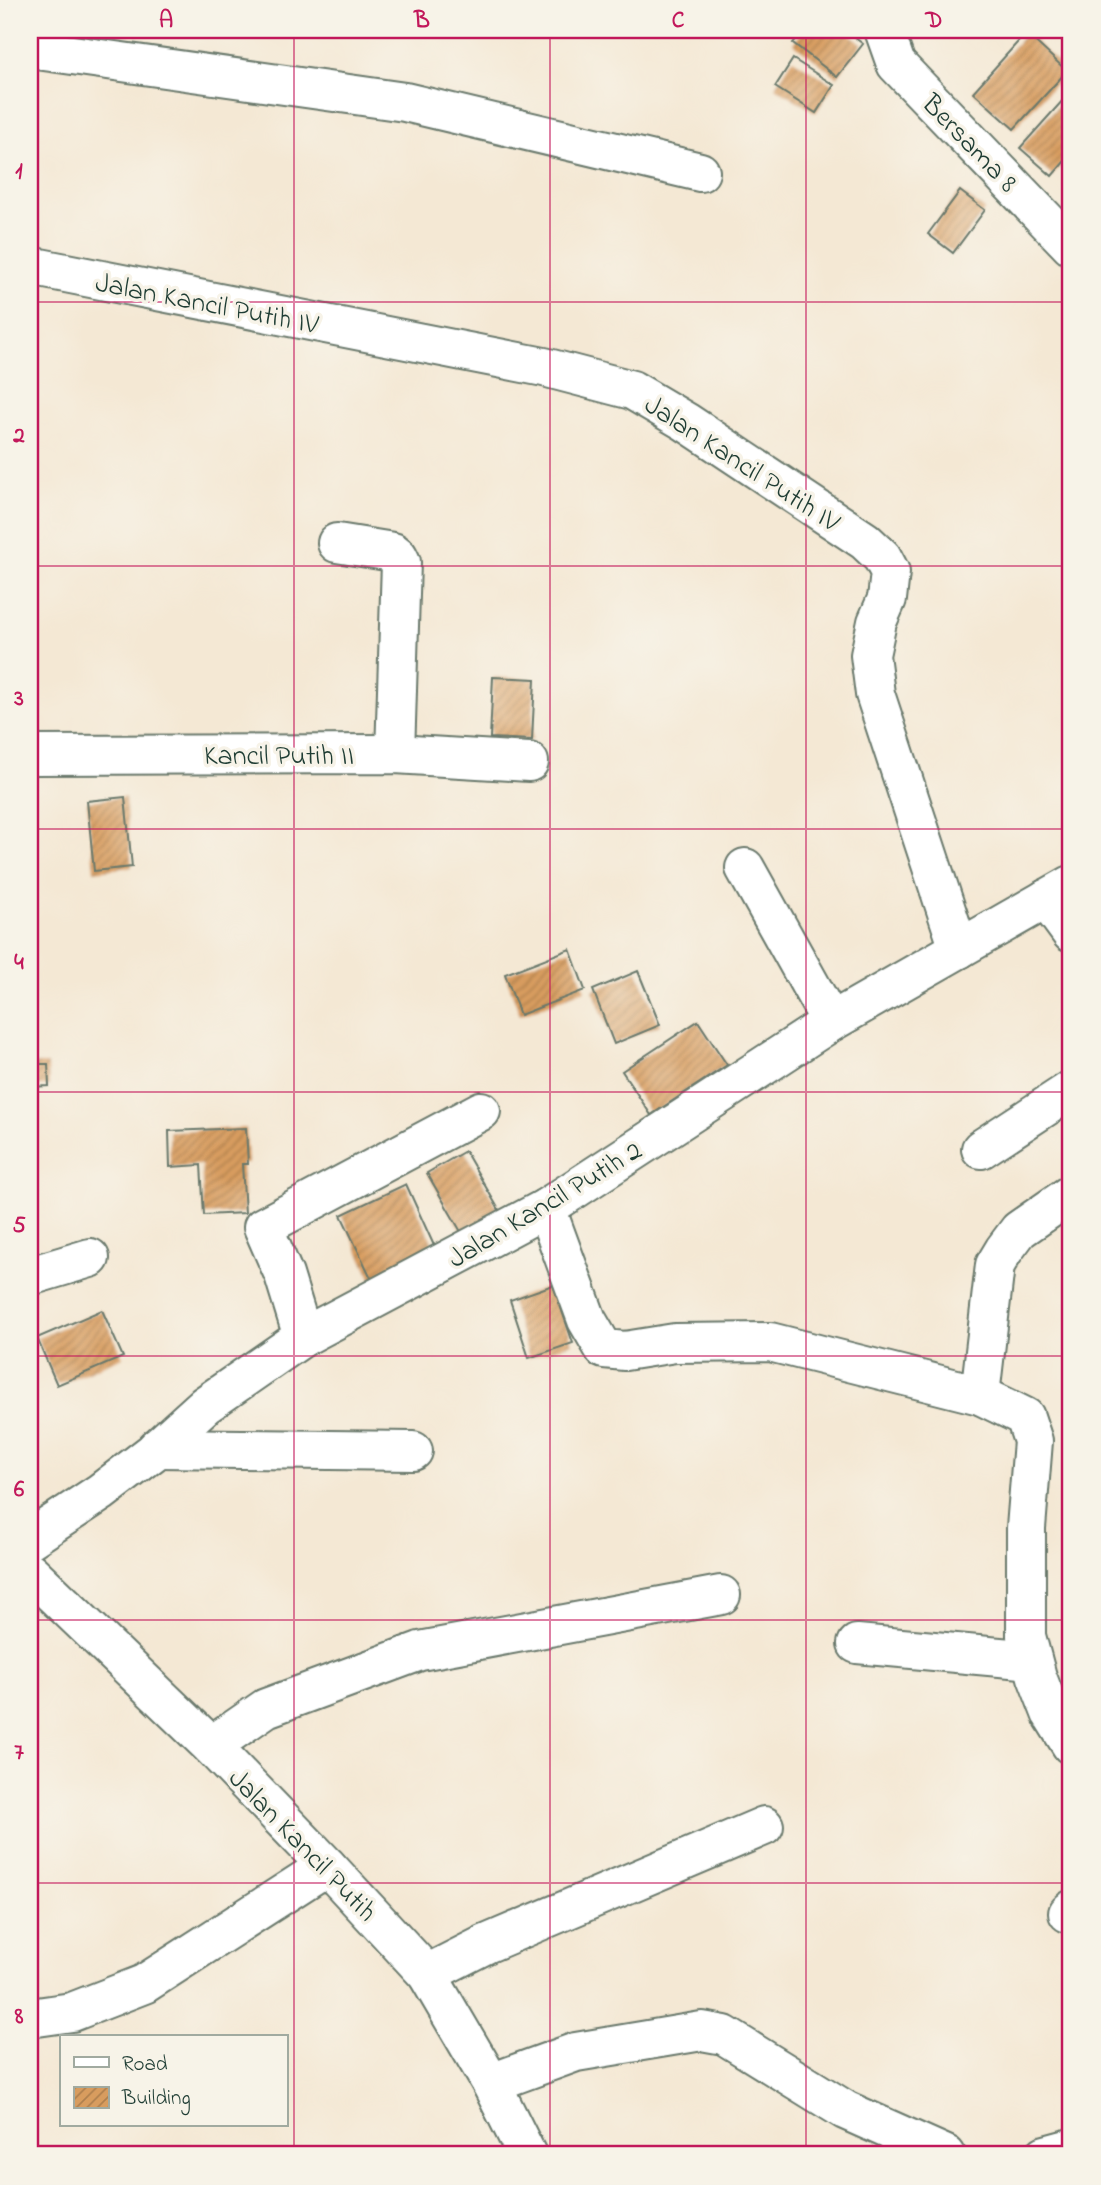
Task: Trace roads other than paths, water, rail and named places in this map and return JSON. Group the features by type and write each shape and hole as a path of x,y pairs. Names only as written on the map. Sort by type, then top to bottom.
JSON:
{"street":[{"name":"Bersama 8","path":"884,30 896,64 1071,246"},
{"path":"30,49 405,102 701,172"},
{"name":"Jalan Kancil Putih IV","path":"30,266 544,367 632,390 686,422 865,541 882,557 890,572 887,599 877,622 870,654 875,694 959,949"},
{"path":"337,543 393,552 401,562 395,754"},
{"name":"Kancil Putih II","path":"30,755 395,754 529,762"},
{"path":"745,867 831,1021"},
{"path":"1058,892 1071,933"},
{"name":"Jalan Kancil Putih 2","path":"30,1539 101,1492 157,1448 205,1405 303,1337 546,1208 831,1021 1058,892"},
{"path":"981,1149 1071,1090"},
{"path":"303,1337 284,1275 263,1227 481,1111"},
{"path":"980,1395 995,1265 1019,1230 1071,1194"},
{"path":"546,1208 587,1320 604,1349 625,1351 675,1343 769,1342 980,1395 1025,1418 1033,1441 1026,1528 1026,1636 1051,1713 1071,1745"},
{"path":"30,1276 90,1258"},
{"path":"157,1448 414,1451"},
{"name":"Jalan Kancil Putih","path":"30,1572 211,1746 427,1974 491,2083 527,2155"},
{"path":"211,1746 266,1708 419,1651 721,1595"},
{"path":"857,1644 1032,1660"},
{"path":"427,1974 486,1944 764,1826"},
{"path":"30,2018 72,2012 144,1984 327,1866"},
{"path":"491,2083 576,2052 702,2031 724,2035 845,2110 946,2155"},
{"path":"1045,2155 1071,2148"}]}
